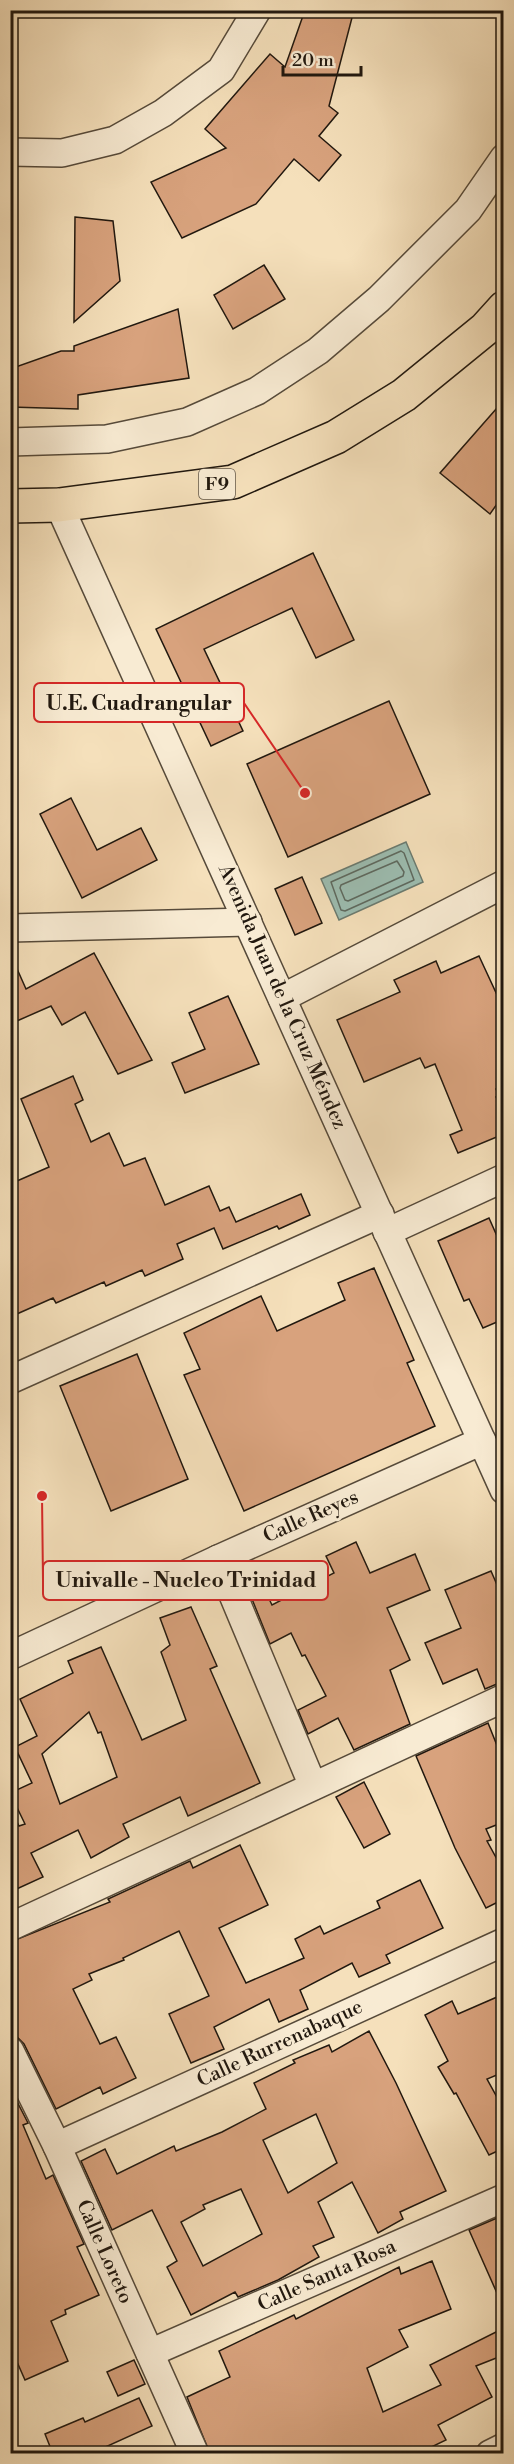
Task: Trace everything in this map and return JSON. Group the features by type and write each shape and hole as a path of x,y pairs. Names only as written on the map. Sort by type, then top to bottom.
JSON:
{"highway":[{"name":"F9","path":"10,506 59,505 233,482 336,437 404,395 485,328 504,308"}],"street":[{"path":"10,152 62,153 115,140 163,113 221,70 256,10"},
{"path":"10,442 107,439 187,422 257,391 318,351 379,299 468,210 504,158"},
{"name":"Avenida Juan de la Cruz Méndez","path":"59,505 504,1490"},
{"path":"282,998 504,885"},
{"path":"10,927 248,922"},
{"path":"10,1380 384,1223 504,1178"},
{"name":"Calle Reyes","path":"10,1656 218,1559 482,1441"},
{"path":"218,1559 313,1786"},
{"path":"10,1927 504,1698"},
{"name":"Calle Rurrenabaque","path":"57,2146 504,1942"},
{"name":"Calle Loreto","path":"10,2051 57,2146 195,2454"},
{"name":"Calle Santa Rosa","path":"150,2353 504,2198"},
{"path":"490,2454 504,2447"}],"water":[{"path":"406,842 423,882 339,920 321,879"}],"building":[{"path":"305,10 354,10 329,106 338,113 319,136 341,155 319,181 294,159 256,204 182,238 151,182 226,148 205,129 270,54 285,67"},
{"path":"75,217 113,221 120,281 74,322"},
{"path":"264,265 285,299 233,329 214,295"},
{"path":"178,309 189,378 78,395 78,409 10,407 10,369 61,351 74,351 74,346"},
{"path":"504,400 504,494 490,514 440,473"},
{"path":"313,553 354,640 316,658 292,608 204,649 243,731 211,746 156,629"},
{"path":"389,701 430,794 288,857 247,764"},
{"path":"71,798 97,850 141,828 157,860 82,898 40,814"},
{"path":"302,877 322,923 295,935 275,889"},
{"path":"10,953 26,989 94,953 152,1060 118,1074 85,1012 62,1025 51,1006 10,1024"},
{"path":"479,956 504,1010 504,1087 496,1089 499,1096 496,1097 504,1114 504,1134 458,1153 450,1135 462,1130 435,1064 425,1068 420,1058 364,1082 337,1020 400,992 394,980 436,961 441,973"},
{"path":"228,996 259,1064 185,1093 172,1063 205,1049 189,1013"},
{"path":"73,1076 83,1100 75,1104 91,1142 109,1133 124,1166 145,1158 165,1205 209,1186 220,1211 229,1207 236,1222 301,1194 310,1215 223,1249 214,1228 177,1244 183,1259 145,1276 142,1270 106,1286 104,1282 56,1303 53,1298 10,1317 10,1184 49,1167 21,1099"},
{"path":"489,1218 504,1252 504,1319 483,1328 469,1299 464,1301 438,1241"},
{"path":"374,1268 414,1360 407,1363 435,1426 244,1511 184,1375 200,1369 184,1333 261,1296 277,1331 345,1300 338,1283"},
{"path":"137,1354 188,1479 111,1511 60,1386"},
{"path":"356,1542 370,1573 415,1554 430,1590 387,1608 410,1660 390,1670 410,1724 354,1750 338,1718 308,1734 298,1710 326,1696 291,1633 270,1644 248,1589 261,1582 272,1605 334,1573 326,1556"},
{"path":"491,1571 504,1601 504,1681 485,1689 477,1669 443,1684 425,1643 461,1628 445,1590"},
{"path":"191,1607 217,1666 210,1669 260,1783 188,1816 180,1797 123,1824 129,1837 91,1858 78,1830 31,1853 43,1877 10,1892 10,1807 19,1826 25,1824 10,1793 32,1783 15,1747 37,1736 20,1699 73,1673 68,1661 101,1647 142,1740 186,1720 161,1652 170,1645 160,1618","holes":["89,1712 98,1733 101,1732 117,1777 60,1804 42,1754"]},
{"path":"488,1723 504,1763 504,1822 486,1829 491,1840 487,1841 504,1872 504,1899 486,1908 455,1848 416,1756"},
{"path":"364,1782 390,1834 364,1848 336,1797"},
{"path":"240,1845 268,1905 219,1928 246,1983 304,1958 295,1939 320,1926 324,1934 380,1908 377,1901 420,1880 443,1928 386,1955 390,1963 359,1977 352,1963 300,1990 308,2009 279,2022 269,1999 214,2027 224,2049 191,2063 169,2014 209,1996 179,1931 123,1958 124,1960 89,1974 92,1980 73,1989 100,2044 116,2037 136,2078 103,2094 100,2087 56,2109 24,2044 18,2038 10,2035 10,1942 110,1902 108,1899 190,1861 193,1868"},
{"path":"504,1994 504,2072 487,2079 504,2110 504,2148 489,2155 456,2093 454,2094 438,2067 448,2061 425,2015 452,2001 458,2014"},
{"path":"369,2031 446,2191 400,2212 403,2219 378,2233 352,2182 318,2202 334,2237 313,2246 319,2257 278,2280 238,2297 235,2292 191,2315 167,2267 177,2261 152,2210 112,2230 81,2161 105,2149 117,2174 174,2146 176,2151 222,2132 266,2109 254,2083 295,2063 293,2060 329,2045 332,2052","holes":["316,2114 337,2163 288,2193 263,2140","241,2189 262,2234 203,2266 181,2222 205,2209 203,2205"]},
{"path":"10,2088 28,2123 23,2125 46,2179 53,2175 84,2244 77,2247 99,2295 65,2310 66,2314 51,2321 68,2361 25,2380 10,2346"},
{"path":"504,2215 504,2309 469,2230"},
{"path":"432,2261 451,2309 399,2330 408,2347 367,2368 383,2412 441,2385 430,2365 504,2328 504,2355 476,2366 492,2397 438,2425 446,2440 417,2454 210,2454 187,2397 230,2377 219,2351 294,2315 296,2319 399,2267 401,2274"},
{"path":"134,2360 145,2384 118,2396 107,2372"},
{"path":"139,2398 152,2426 90,2454 53,2454 45,2434 83,2418 85,2422"}],"place":[{"name":"U.E. Cuadrangular","path":"305,793"},
{"name":"Univalle - Nucleo Trinidad","path":"42,1496"}]}
